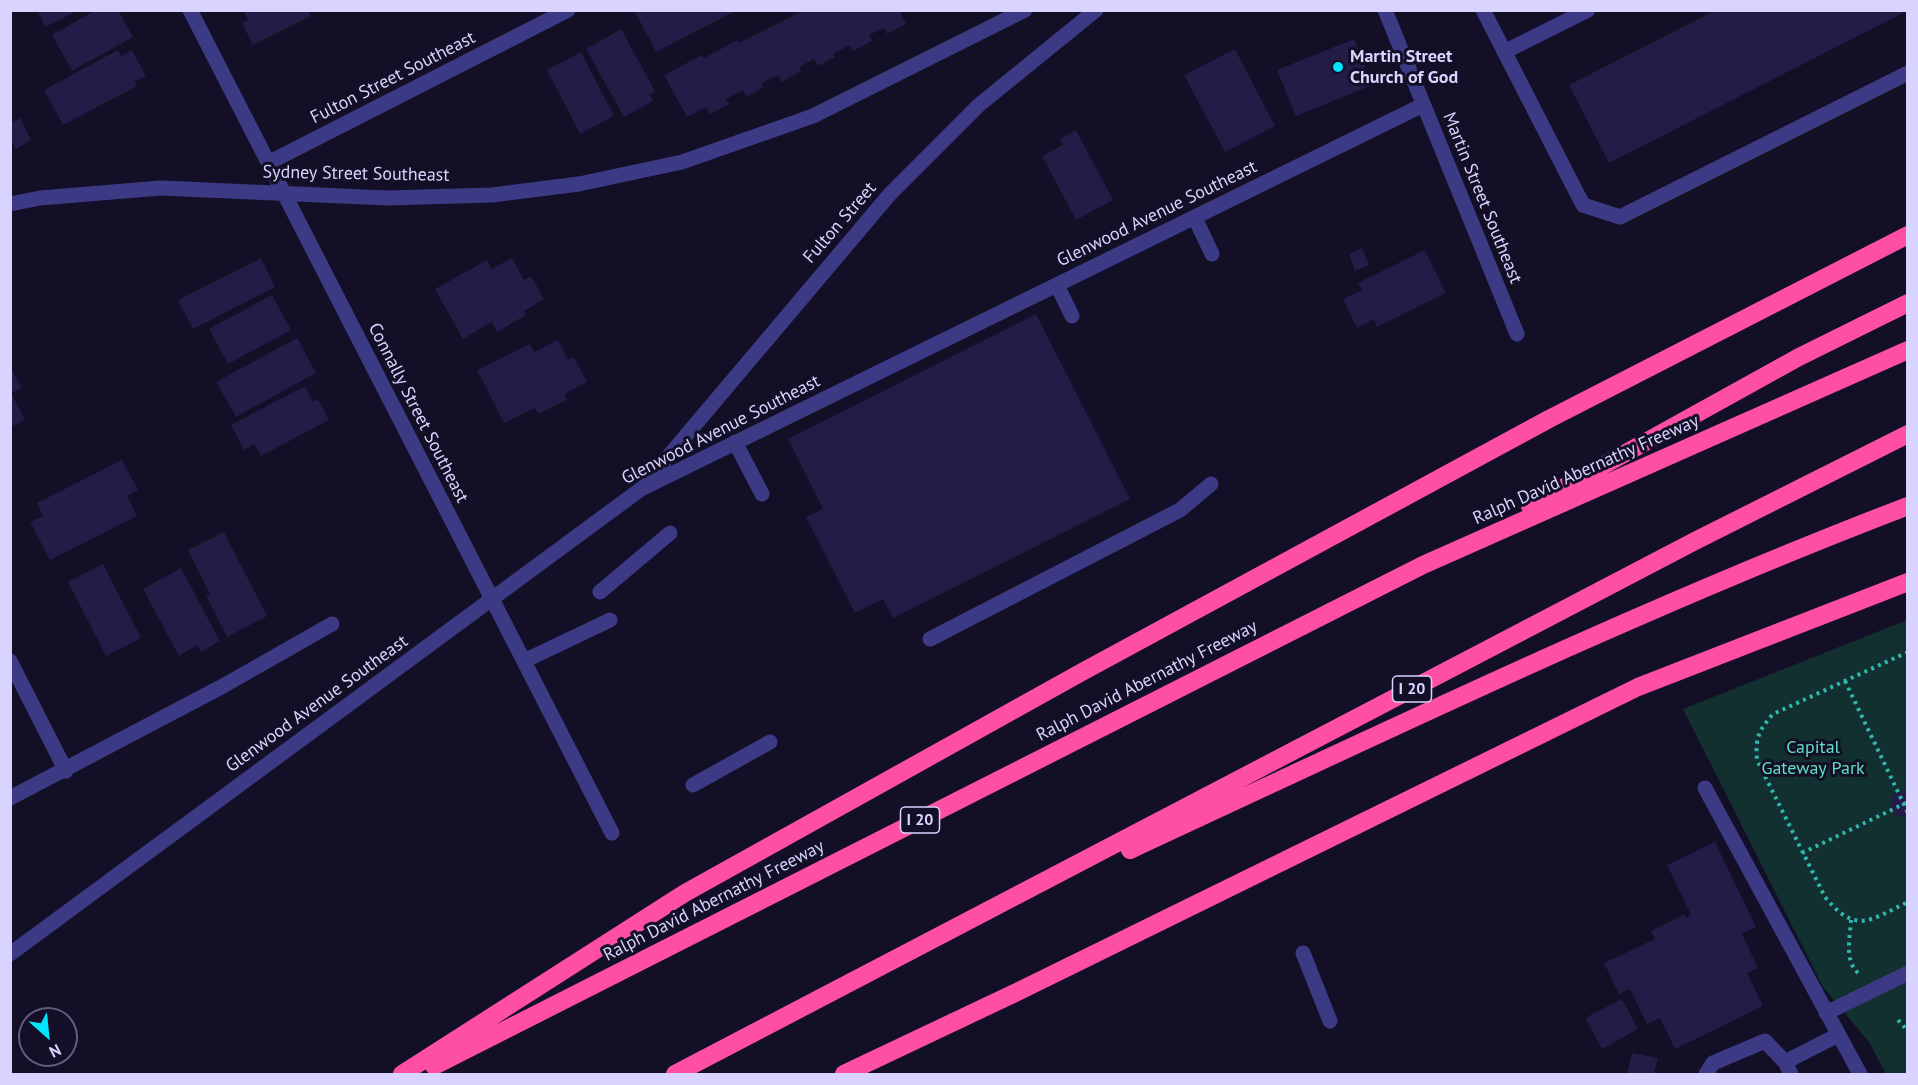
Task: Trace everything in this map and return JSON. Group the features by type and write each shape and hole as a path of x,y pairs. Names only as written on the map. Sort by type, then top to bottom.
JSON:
{"highway":[{"path":"402,1074 696,887 1092,666 1549,418 1908,235"},
{"path":"1423,565 1799,357 1908,303"},
{"name":"Ralph David Abernathy Freeway","path":"417,1074 1423,565 1908,350"},
{"name":"I 20","path":"675,1074 1684,546 1908,434"},
{"path":"919,948 1455,699 1655,610 1908,506"},
{"path":"844,1074 1017,992 1638,687 1908,582"}],"street":[{"name":"Connally Street Southeast","path":"190,10 612,833"},
{"name":"Fulton Street Southeast","path":"268,163 568,10"},
{"name":"Sydney Street Southeast","path":"10,204 40,198 161,188 387,198 492,195 579,184 682,162 813,116 1026,10"},
{"name":"Fulton Street","path":"641,489 890,194 979,105 1096,10"},
{"name":"Martin Street Southeast","path":"1385,10 1517,334"},
{"path":"1483,10 1583,205 1620,217 1908,73"},
{"path":"1504,52 1587,10"},
{"name":"Glenwood Avenue Southeast","path":"10,954 641,489 1424,105"},
{"path":"1195,218 1212,254"},
{"path":"1057,285 1072,316"},
{"path":"735,442 762,494"},
{"path":"930,639 1180,510 1211,484"},
{"path":"600,592 670,533"},
{"path":"524,661 610,620"},
{"path":"10,798 66,771 332,624"},
{"path":"10,661 66,771"},
{"path":"693,785 770,742"},
{"path":"1705,788 1860,1074"},
{"path":"1303,953 1330,1021"},
{"path":"1826,1013 1908,973"},
{"path":"1706,1074 1713,1063 1765,1041 1788,1068 1838,1035"}],"path":[{"path":"1908,652 1773,714 1761,728 1756,744 1757,760 1825,897 1836,911 1851,920 1869,921 1908,902"},
{"path":"1845,681 1908,813"},
{"path":"1802,853 1905,803"},
{"path":"1851,920 1849,953 1851,967 1858,974"},
{"path":"1898,1020 1908,1031"}],"green space":[{"name":"Capital Gateway Park","path":"1907,620 1907,1074 1886,1074 1869,1042 1823,987 1683,709"}],"building":[{"path":"37,10 79,10 45,27"},
{"path":"96,10 118,10 133,37 72,71 52,35"},
{"path":"243,10 308,10 311,16 253,45 242,23 248,20"},
{"path":"634,10 737,10 656,52"},
{"path":"804,10 899,10 906,24 887,34 884,28 869,35 872,41 853,51 850,45 833,54 835,57 818,66 814,59 799,67 801,71 782,82 778,75 761,84 764,87 746,97 743,90 726,99 729,104 710,114 706,107 687,117 664,75 702,55 704,58 738,40 739,43"},
{"path":"1716,10 1901,10 1903,13 1609,163 1569,85"},
{"path":"621,29 655,91 650,95 653,101 624,117 586,49"},
{"path":"1354,39 1372,85 1296,116 1277,70"},
{"path":"1235,49 1275,126 1225,152 1184,75"},
{"path":"118,50 121,56 132,50 146,76 135,81 137,86 63,125 44,90"},
{"path":"581,52 614,116 580,134 547,70"},
{"path":"20,118 31,140 16,149 10,139 10,123"},
{"path":"1076,130 1113,200 1076,220 1042,156 1063,145 1060,139"},
{"path":"1362,248 1369,265 1355,271 1349,254"},
{"path":"1425,250 1446,293 1377,327 1374,319 1357,328 1343,299 1362,290 1358,283"},
{"path":"261,258 275,287 193,329 178,300"},
{"path":"512,258 524,280 531,276 544,299 524,311 526,315 497,332 492,322 463,339 435,289 487,260 492,269"},
{"path":"272,295 291,330 228,364 209,329"},
{"path":"1036,314 1130,499 893,618 883,599 855,613 806,517 823,509 788,439"},
{"path":"297,338 316,373 236,417 216,382"},
{"path":"558,340 568,360 574,357 587,382 564,394 567,400 538,414 535,408 504,423 477,370 530,344 534,352"},
{"path":"10,366 22,388 11,393 25,420 10,427"},
{"path":"305,386 313,402 318,399 329,420 261,456 254,444 244,450 231,425"},
{"path":"122,460 138,490 127,496 137,516 50,560 30,522 43,516 37,503"},
{"path":"224,532 267,616 227,637 206,596 210,594 188,550"},
{"path":"103,564 141,638 106,656 68,582"},
{"path":"181,568 220,641 201,652 197,645 179,656 143,589"},
{"path":"1904,790 1908,792 1908,816 1903,818 1894,814 1890,804 1893,795"},
{"path":"1715,842 1756,927 1742,934 1758,968 1747,973 1763,1006 1675,1049 1660,1018 1647,1024 1630,989 1619,994 1604,963 1655,939 1651,931 1685,914 1686,918 1691,915 1667,865"},
{"path":"1622,999 1638,1029 1602,1049 1585,1018"},
{"path":"1632,1053 1658,1058 1654,1074 1627,1074"}],"place":[{"name":"Martin Street Church of God","path":"1338,67"}]}
